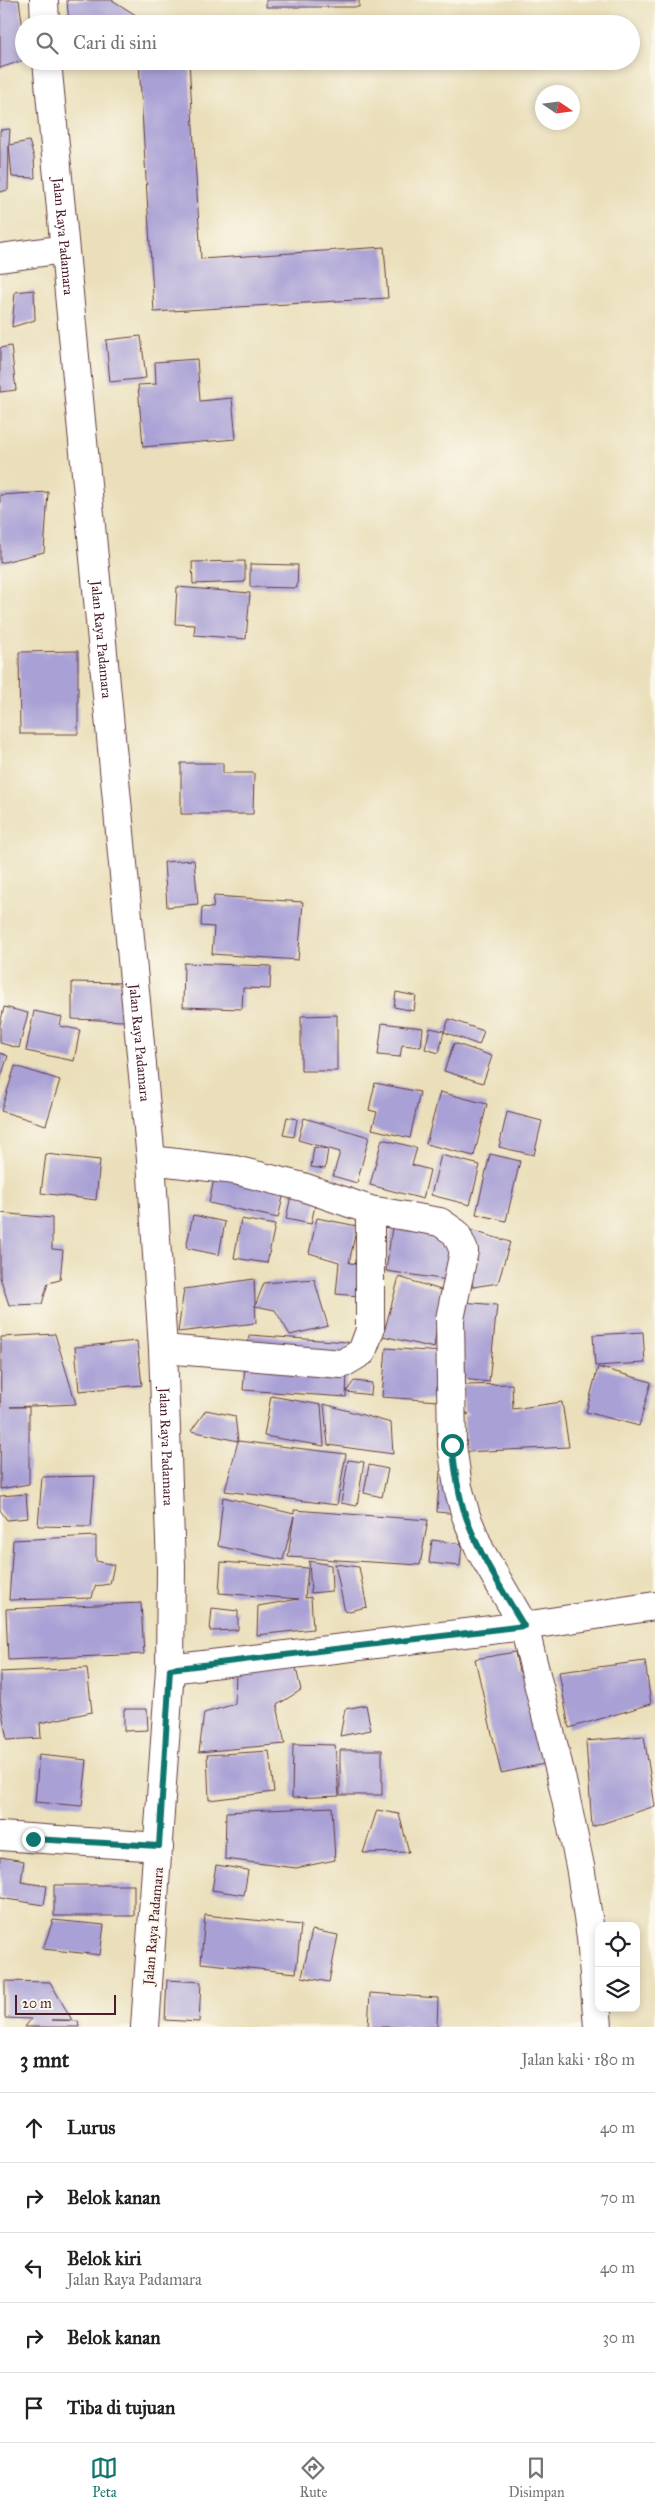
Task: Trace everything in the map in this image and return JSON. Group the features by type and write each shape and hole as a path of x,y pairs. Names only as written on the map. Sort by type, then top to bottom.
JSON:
{"street":[{"path":"44,0 45,15"},
{"name":"Jalan Raya Padamara","path":"48,70 151,1160 163,1349 171,1566 170,1669 145,2027"},
{"path":"0,258 64,248"},
{"path":"151,1160 235,1170 303,1188 370,1210 440,1222 456,1233 464,1251 450,1319 452,1445 457,1478 466,1516 480,1550 524,1626 561,1776 580,1866 591,1937 598,2027"},
{"path":"163,1349 342,1364 362,1352 370,1330 370,1210"},
{"path":"170,1669 524,1626 655,1606"},
{"path":"0,1836 159,1846"}],"building":[{"path":"0,0 19,0 21,15 15,15 15,63 0,68"},
{"path":"67,0 112,0 136,15 68,15"},
{"path":"266,0 359,0 359,7 266,7"},
{"path":"140,70 190,70 201,259 384,247 388,298 154,312"},
{"path":"10,129 8,190 0,192 0,130"},
{"path":"29,141 34,157 35,178 12,177 9,145"},
{"path":"34,290 35,320 12,327 15,292"},
{"path":"141,336 146,378 110,382 106,340"},
{"path":"11,346 16,390 0,392 0,348"},
{"path":"197,359 200,401 232,398 236,439 143,447 138,385 156,384 155,362"},
{"path":"48,492 44,552 0,563 0,495"},
{"path":"245,561 245,582 193,584 192,562"},
{"path":"250,564 298,565 297,588 250,587"},
{"path":"177,587 250,593 246,639 194,635 195,625 175,624"},
{"path":"78,651 78,734 20,734 19,652"},
{"path":"181,763 223,763 223,773 254,773 253,814 181,814"},
{"path":"194,860 198,904 167,907 164,862"},
{"path":"214,896 303,902 298,960 212,954 214,927 201,926 202,907 213,908"},
{"path":"184,963 271,966 270,989 243,988 242,1009 183,1007"},
{"path":"72,982 125,983 124,1021 72,1019"},
{"path":"396,992 416,996 414,1011 394,1007"},
{"path":"4,1007 28,1013 19,1048 0,1043 0,1025"},
{"path":"34,1011 62,1017 60,1026 80,1030 74,1061 26,1051"},
{"path":"337,1015 337,1071 301,1071 301,1016"},
{"path":"449,1019 484,1031 479,1045 444,1032"},
{"path":"382,1023 423,1028 421,1047 402,1045 400,1057 378,1055"},
{"path":"430,1028 444,1031 439,1053 425,1049"},
{"path":"454,1043 492,1056 483,1083 444,1071"},
{"path":"0,1053 8,1056 0,1080"},
{"path":"15,1066 60,1080 46,1125 1,1111"},
{"path":"375,1083 420,1092 410,1138 372,1129 377,1112 369,1110"},
{"path":"440,1092 487,1104 474,1156 426,1144"},
{"path":"507,1112 542,1121 534,1155 499,1147"},
{"path":"287,1117 297,1119 294,1137 283,1135"},
{"path":"304,1118 369,1137 357,1183 333,1176 340,1152 298,1140"},
{"path":"382,1139 417,1148 412,1165 430,1170 423,1199 370,1185"},
{"path":"314,1147 328,1149 325,1169 311,1167"},
{"path":"46,1154 100,1160 96,1200 41,1193"},
{"path":"490,1154 520,1161 506,1221 476,1214"},
{"path":"441,1155 480,1165 470,1205 431,1195"},
{"path":"215,1174 286,1185 278,1218 209,1203"},
{"path":"292,1191 317,1196 311,1224 286,1219"},
{"path":"0,1213 52,1218 52,1249 63,1250 60,1280 48,1283 42,1304 9,1305 0,1277"},
{"path":"193,1215 225,1222 219,1255 186,1248"},
{"path":"317,1218 357,1226 349,1263 361,1264 359,1296 336,1294 339,1262 309,1253"},
{"path":"241,1219 275,1225 267,1263 234,1258"},
{"path":"393,1220 429,1225 453,1244 448,1280 386,1271"},
{"path":"463,1228 510,1242 498,1283 473,1287"},
{"path":"399,1277 441,1290 434,1348 383,1336"},
{"path":"254,1279 256,1323 178,1332 184,1289"},
{"path":"314,1279 328,1326 290,1335 275,1310 255,1306 264,1283"},
{"path":"462,1302 497,1305 489,1382 454,1378"},
{"path":"643,1332 645,1363 595,1366 593,1335"},
{"path":"55,1334 76,1404 10,1407 29,1407 29,1484 0,1489 1,1337"},
{"path":"249,1335 348,1342 346,1356 248,1349"},
{"path":"137,1341 142,1385 79,1391 75,1347"},
{"path":"386,1348 442,1352 438,1401 382,1397"},
{"path":"245,1365 347,1373 346,1397 243,1390"},
{"path":"598,1367 651,1382 639,1426 586,1412"},
{"path":"354,1381 372,1383 371,1395 346,1392"},
{"path":"512,1384 513,1409 562,1402 569,1447 465,1452 464,1415 469,1414 464,1411 463,1385"},
{"path":"271,1396 321,1405 324,1446 264,1436"},
{"path":"324,1404 391,1423 393,1454 328,1445"},
{"path":"206,1410 235,1416 238,1441 191,1431"},
{"path":"238,1441 346,1454 337,1505 225,1491"},
{"path":"348,1460 364,1462 357,1506 341,1503"},
{"path":"369,1465 388,1469 382,1497 364,1493"},
{"path":"440,1471 450,1472 459,1514 437,1512"},
{"path":"95,1476 91,1527 38,1526 42,1477"},
{"path":"26,1494 28,1518 7,1520 0,1510 0,1496"},
{"path":"223,1497 294,1514 294,1510 428,1520 420,1565 288,1557 294,1516 283,1560 218,1546"},
{"path":"96,1536 96,1561 114,1565 110,1584 95,1586 92,1598 9,1600 13,1540"},
{"path":"432,1540 462,1544 460,1566 429,1563"},
{"path":"309,1561 331,1565 332,1591 311,1593"},
{"path":"221,1562 308,1568 305,1598 311,1597 313,1629 257,1635 258,1606 299,1599 219,1593"},
{"path":"335,1564 359,1567 367,1607 345,1612"},
{"path":"141,1603 144,1654 8,1660 6,1609"},
{"path":"212,1608 238,1611 238,1630 210,1631"},
{"path":"515,1652 519,1672 529,1671 549,1763 501,1773 475,1659"},
{"path":"645,1661 651,1704 569,1728 559,1672"},
{"path":"87,1668 92,1712 40,1723 41,1738 7,1740 0,1701 0,1672"},
{"path":"296,1668 301,1690 277,1705 285,1744 199,1752 204,1713 235,1704 236,1671"},
{"path":"366,1705 371,1730 340,1736 345,1709"},
{"path":"124,1709 147,1709 148,1730 124,1731"},
{"path":"644,1736 655,1806 592,1827 586,1741"},
{"path":"293,1744 335,1745 339,1796 292,1798"},
{"path":"340,1750 382,1750 382,1795 340,1795"},
{"path":"269,1751 274,1792 209,1800 207,1755"},
{"path":"39,1755 87,1760 82,1806 35,1802"},
{"path":"332,1807 335,1860 296,1868 225,1859 226,1812"},
{"path":"377,1810 399,1814 409,1852 363,1853"},
{"path":"0,1857 24,1861 21,1882 47,1886 44,1905 0,1898"},
{"path":"216,1865 248,1870 244,1895 212,1890"},
{"path":"54,1885 134,1885 134,1916 54,1916"},
{"path":"205,1915 301,1925 296,1973 201,1963"},
{"path":"53,1920 104,1925 100,1955 43,1949"},
{"path":"312,1930 338,1935 329,1982 302,1977"},
{"path":"167,1980 201,1982 199,2022 165,2020"},
{"path":"5,1981 50,1982 72,2020 52,2020 78,2021 79,2027 25,2027 31,2019 5,2018"},
{"path":"370,1993 438,1998 437,2027 368,2027"}],"route":[{"path":"33,1839 159,1846 170,1669 524,1626 480,1550 466,1516 458,1487 452,1445"}]}
